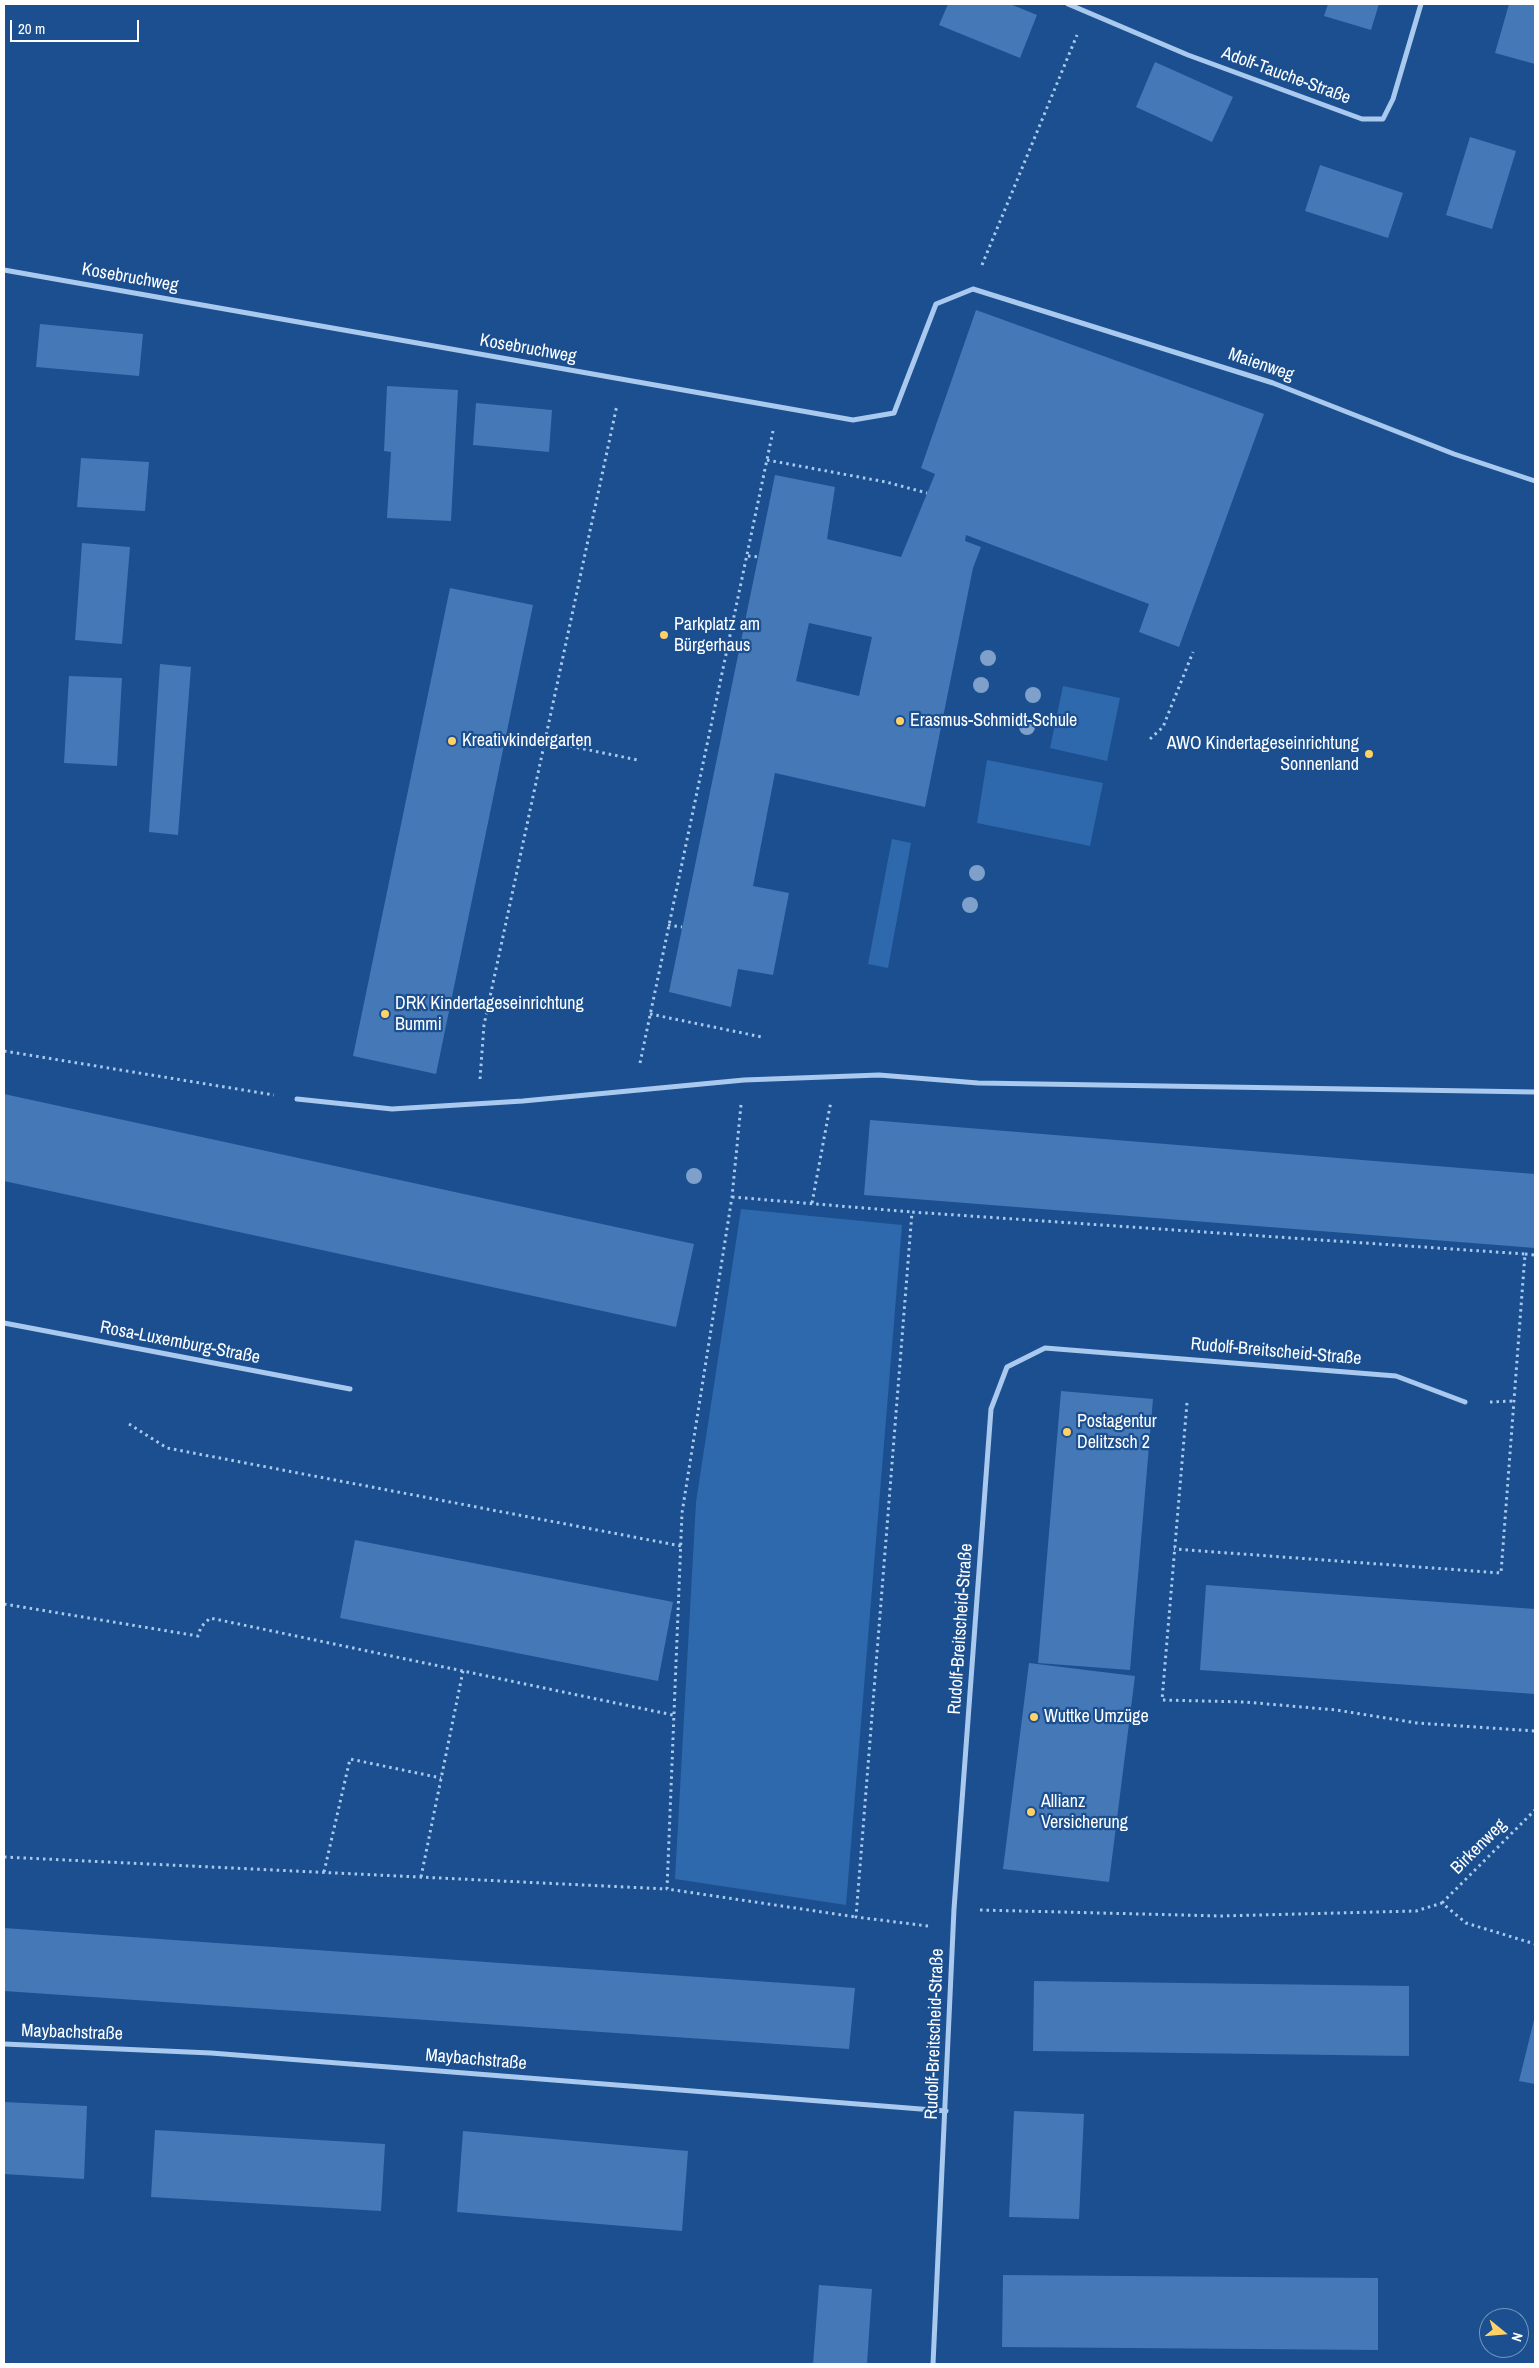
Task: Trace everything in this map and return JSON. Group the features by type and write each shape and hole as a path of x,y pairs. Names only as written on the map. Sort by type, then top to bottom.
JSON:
{"street":[{"name":"Adolf-Tauche-Straße","path":"1068,4 1188,55 1362,118 1383,120 1393,100 1421,4"},
{"name":"Kosebruchweg","path":"4,270 853,420 894,413 936,304 972,289"},
{"name":"Maienweg","path":"972,289 1273,382 1454,454 1535,481"},
{"path":"296,1099 392,1109 478,1102 523,1101 744,1080 879,1075 988,1083 1535,1092"},
{"name":"Rosa-Luxemburg-Straße","path":"4,1323 350,1389"},
{"name":"Rudolf-Breitscheid-Straße","path":"933,2364 954,1909 991,1409 1007,1367 1045,1348 1396,1376 1465,1402"},
{"name":"Maybachstraße","path":"4,2044 211,2052 946,2111"}],"path":[{"path":"972,289 1086,12"},
{"path":"478,1102 484,1025 622,380"},
{"path":"638,1068 748,556 769,448"},
{"path":"767,460 886,482 928,493"},
{"path":"748,556 759,557"},
{"path":"1150,739 1163,727 1193,652"},
{"path":"545,741 638,760"},
{"path":"668,925 682,927"},
{"path":"650,1014 762,1037"},
{"path":"4,1050 296,1099"},
{"path":"812,1203 836,1076"},
{"path":"667,1889 682,1513 732,1197 744,1080"},
{"path":"732,1197 912,1212 1535,1255"},
{"path":"856,1916 912,1212"},
{"path":"1174,1549 1501,1573 1526,1254"},
{"path":"1187,1403 1162,1700 1245,1702 1318,1708 1417,1723 1535,1731"},
{"path":"129,1424 167,1448 681,1546"},
{"path":"4,1604 198,1636 201,1628 210,1618 673,1716"},
{"path":"421,1877 462,1671"},
{"path":"324,1872 350,1760 441,1778"},
{"name":"Birkenweg","path":"1442,1903 1535,1810"},
{"path":"4,1857 667,1889 953,1929"},
{"path":"954,1909 1221,1916 1416,1911 1442,1903 1466,1923 1535,1944"}],"shaded area":[{"path":"1063,686 1120,698 1107,761 1050,748"},
{"path":"987,760 1103,783 1090,846 977,823"},
{"path":"892,839 911,843 888,968 868,964"},
{"path":"741,1209 902,1225 846,1905 675,1879 696,1502"}],"building":[{"path":"948,4 1010,4 1037,15 1020,58 939,25"},
{"path":"1328,4 1379,4 1371,30 1324,16"},
{"path":"1509,4 1535,4 1535,64 1495,53"},
{"path":"1155,62 1233,97 1212,142 1136,107"},
{"path":"1470,137 1516,151 1492,229 1446,215"},
{"path":"1320,165 1403,193 1388,238 1305,211"},
{"path":"976,310 1264,414 1179,647 1139,632 1149,604 966,535 965,541 981,547 973,568 925,807 775,773 753,886 789,893 773,975 738,969 731,1007 669,992 775,475 835,487 827,539 901,557 935,474 921,468","holes":["809,623 872,637 859,696 796,681"]},
{"path":"40,324 143,334 139,376 36,367"},
{"path":"387,386 458,390 451,521 387,518 391,452 384,451"},
{"path":"476,403 552,410 549,452 473,445"},
{"path":"81,458 149,462 145,511 77,507"},
{"path":"82,543 130,547 122,644 75,640"},
{"path":"450,588 533,605 436,1074 353,1056"},
{"path":"160,664 191,667 178,835 149,832"},
{"path":"69,676 122,678 117,766 64,763"},
{"path":"4,1094 694,1244 676,1327 4,1181"},
{"path":"870,1120 1535,1174 1535,1248 864,1195"},
{"path":"1061,1391 1153,1399 1130,1670 1038,1663"},
{"path":"355,1540 673,1602 658,1681 340,1618"},
{"path":"1206,1585 1535,1609 1535,1694 1200,1670"},
{"path":"1029,1663 1135,1676 1109,1882 1003,1869"},
{"path":"4,1928 855,1988 849,2049 4,1991"},
{"path":"1034,1981 1409,1986 1409,2056 1033,2051"},
{"path":"1535,2016 1535,2084 1519,2081"},
{"path":"4,2102 87,2106 84,2179 4,2174"},
{"path":"1014,2111 1084,2114 1079,2219 1009,2217"},
{"path":"155,2130 385,2144 381,2211 151,2197"},
{"path":"463,2131 688,2151 682,2231 457,2212"},
{"path":"1003,2275 1378,2278 1378,2350 1002,2347"},
{"path":"819,2285 872,2289 867,2364 813,2364"}],"place":[{"name":"Parkplatz am Bürgerhaus","path":"664,635"},
{"name":"Erasmus-Schmidt-Schule","path":"900,721"},
{"name":"Kreativkindergarten","path":"452,741"},
{"name":"AWO Kindertageseinrichtung Sonnenland","path":"1369,754"},
{"name":"DRK Kindertageseinrichtung Bummi","path":"385,1014"},
{"name":"Postagentur Delitzsch 2","path":"1067,1432"},
{"name":"Wuttke Umzüge","path":"1034,1717"},
{"name":"Allianz Versicherung","path":"1031,1812"}]}
